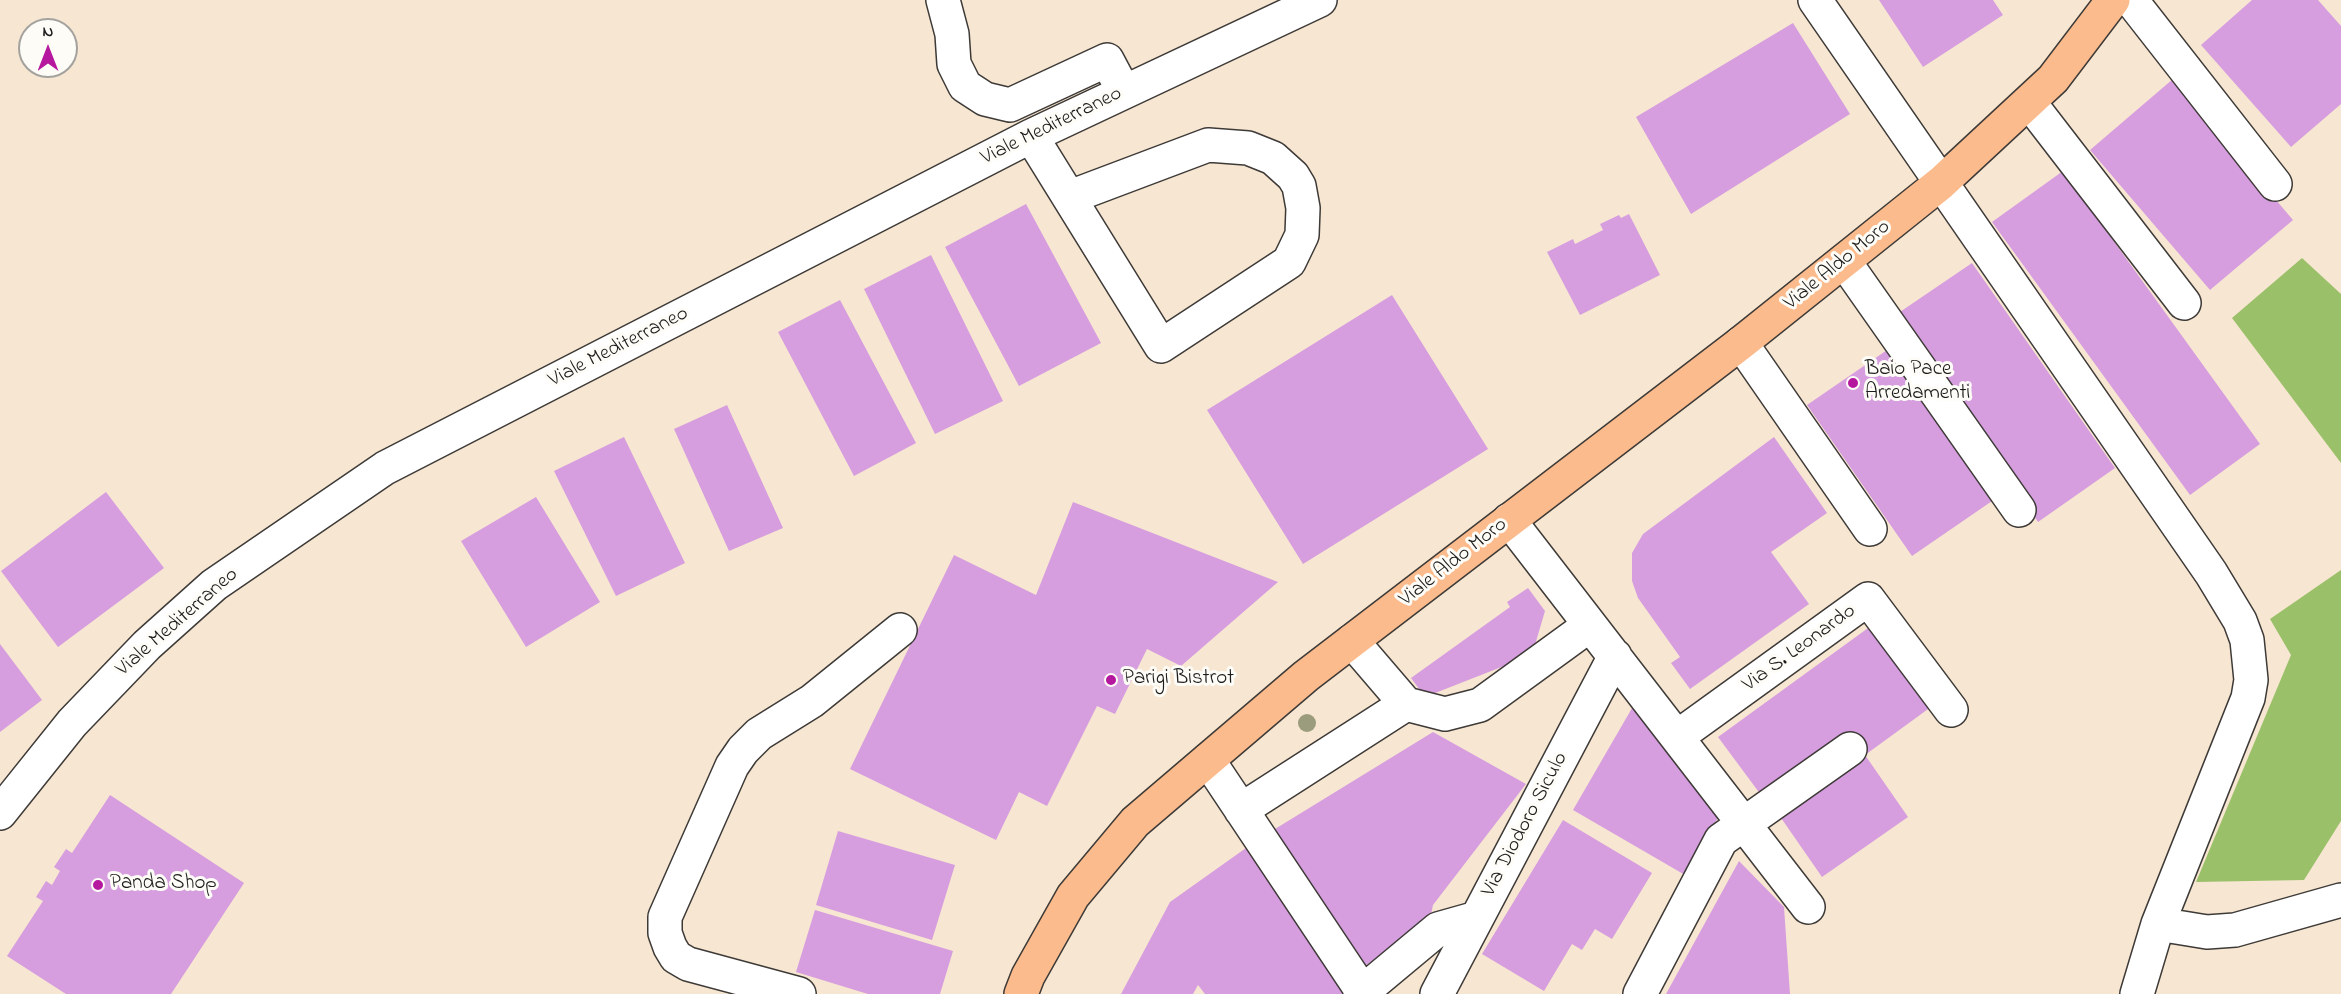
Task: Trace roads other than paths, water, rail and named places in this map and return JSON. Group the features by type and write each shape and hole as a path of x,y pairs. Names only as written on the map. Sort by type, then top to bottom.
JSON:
{"main road":[{"name":"Viale Aldo Moro","path":"1021,994 1028,976 1073,896 1135,822 1306,676 1741,343 1941,183 2135,3"}],"street":[{"path":"943,0 952,34 954,64 965,86 985,99 1010,105 1107,60 1124,92"},
{"name":"Viale Mediterraneo","path":"0,813 72,723 147,645 214,585 385,468 1031,136 1320,0"},
{"path":"1815,0 2211,573 2240,621 2250,661 2248,698 2158,924 2137,994"},
{"path":"2135,3 2276,184"},
{"path":"2029,102 2184,303"},
{"path":"1031,136 1161,346 1289,262 1302,235 1303,208 1299,186 1293,176 1273,158 1248,148 1208,145 1070,197"},
{"path":"1844,261 2019,510"},
{"path":"1741,343 1870,529"},
{"path":"1509,520 1808,906"},
{"name":"Via S. Leonardo","path":"1677,737 1868,599 1951,710"},
{"path":"1352,641 1406,704 1445,714 1480,705 1590,625"},
{"path":"800,994 688,964 676,957 670,947 665,933 665,917 732,766 743,750 759,734 812,701 900,630"},
{"name":"Via Diodoro Siculo","path":"1437,994 1615,656"},
{"path":"1241,810 1406,704"},
{"path":"1640,994 1721,840 1850,749"},
{"path":"1208,760 1361,993 1438,929 1478,918"},
{"path":"2158,924 2207,932 2235,930 2341,900"}],"place":[{"name":"Baio Pace Arredamenti","path":"1853,383"},
{"name":"Parigi Bistrot","path":"1111,680"},
{"name":"Panda Shop","path":"98,885"}]}
